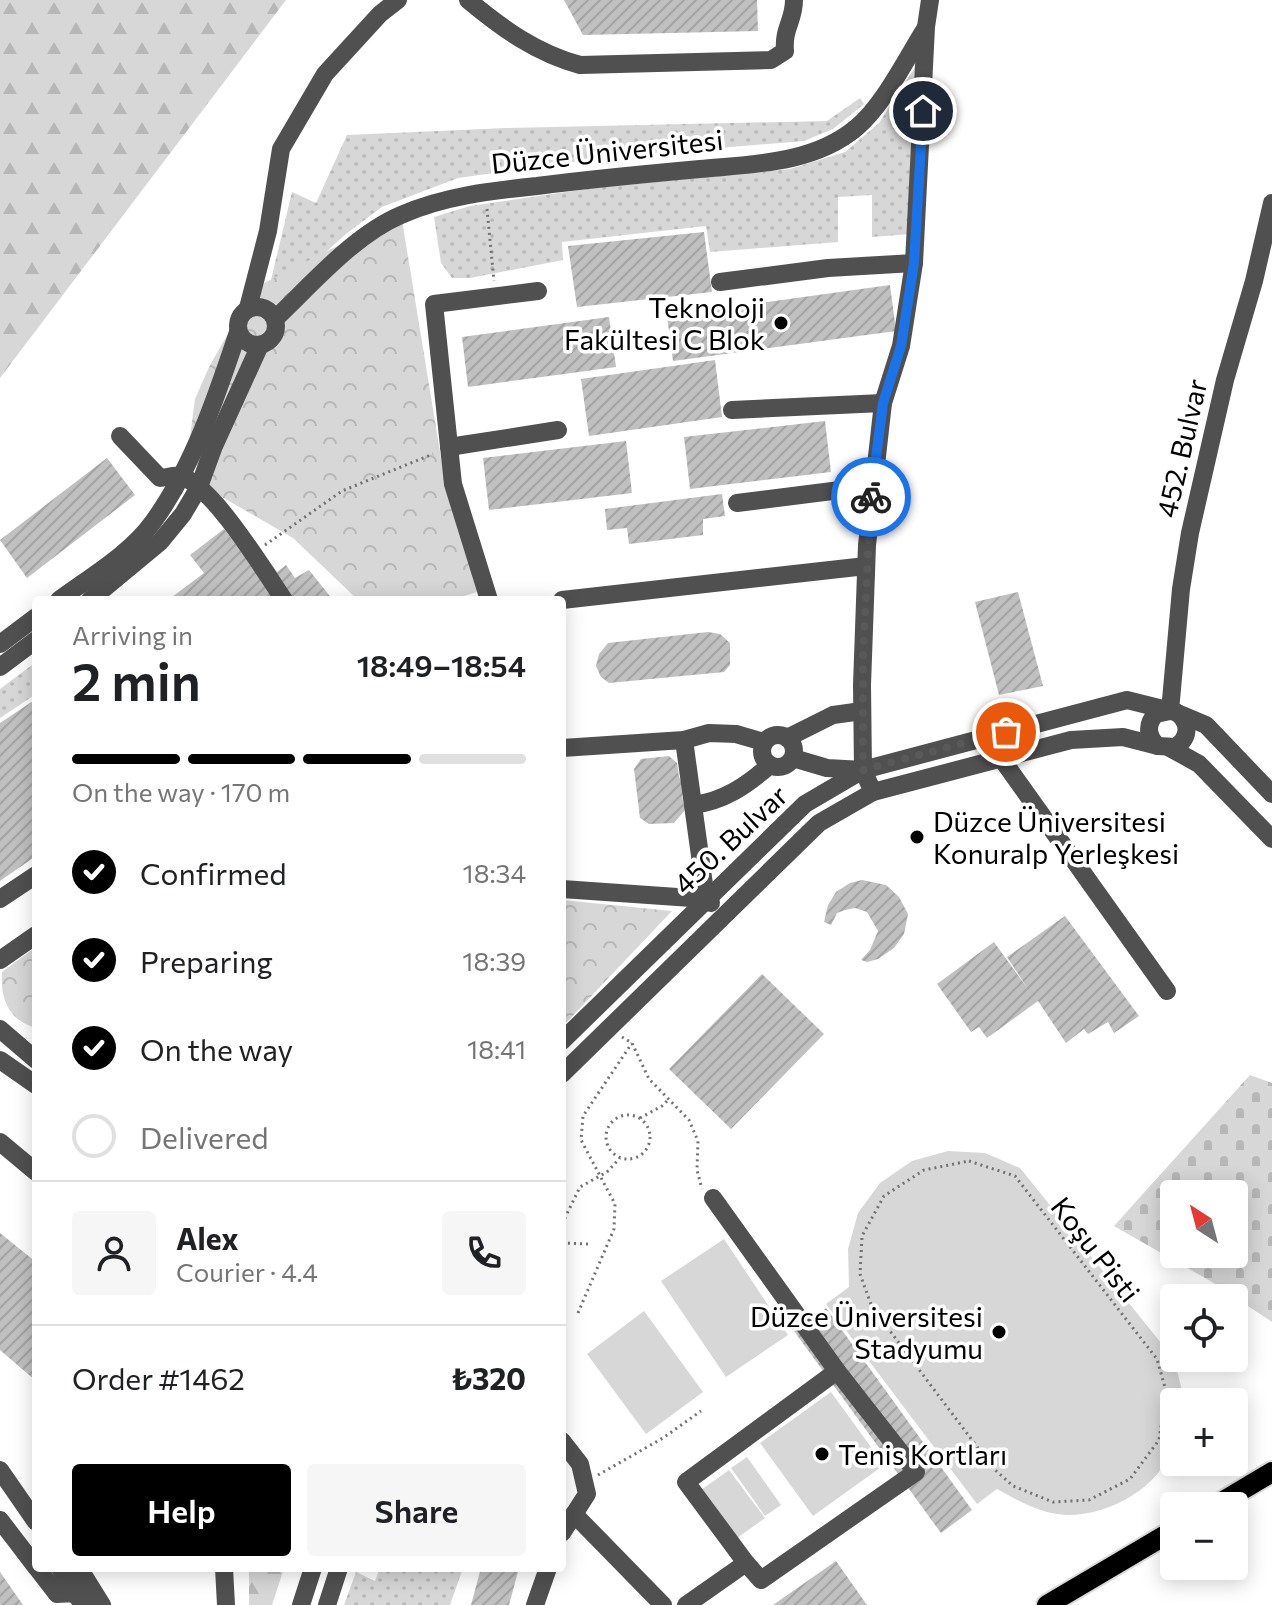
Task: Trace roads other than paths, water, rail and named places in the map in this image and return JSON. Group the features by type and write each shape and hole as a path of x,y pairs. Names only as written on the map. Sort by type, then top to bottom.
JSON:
{"main road":[{"path":"1238,1492 1272,1472"},
{"path":"1047,1605 1160,1538"}],"street":[{"path":"105,587 120,554 153,523 207,423 238,332 239,319 248,308 268,231 281,149 325,74 380,14 398,0"},
{"path":"468,0 523,43 553,58 580,65 771,60 785,51 783,33 794,12 794,0"},
{"name":"Düzce Üniversitesi","path":"873,792 863,770 866,566 883,403 901,346 914,263 930,0"},
{"name":"Düzce Üniversitesi","path":"275,319 320,275 376,228 442,200 485,192 781,161 828,146 857,128 882,97 926,27"},
{"name":"452. Bulvar","path":"1173,711 1181,589 1190,533 1225,380 1254,281 1272,203"},
{"path":"720,282 828,268 914,263"},
{"path":"488,596 453,484 434,304 538,291"},
{"path":"73,596 105,587 160,542 183,514 199,487 214,446 260,345 272,338 275,332 275,319 267,309 261,306 248,308"},
{"path":"238,332 247,342 260,345"},
{"path":"732,410 883,403"},
{"path":"449,447 558,430"},
{"path":"120,436 160,478 179,476 199,487 220,509 281,596"},
{"path":"737,503 872,486"},
{"path":"566,600 866,566"},
{"path":"0,644 32,620"},
{"path":"0,667 32,643"},
{"name":"450. Bulvar","path":"566,1037 805,804 863,770 1127,700 1173,711 1206,725 1272,794"},
{"path":"787,738 833,715 862,711"},
{"path":"1173,711 1185,720 1187,732 1181,743 1164,747 1150,737 1149,724 1156,714 1173,711"},
{"path":"566,748 684,740 709,733 736,734 764,742 777,735 787,738 793,747 793,758"},
{"name":"450. Bulvar","path":"566,1070 819,823 873,792 1071,740 1123,737 1164,747 1199,764 1272,839"},
{"path":"684,740 706,899"},
{"path":"764,742 761,753 770,765 780,767 793,758"},
{"path":"793,758 827,768 863,770"},
{"path":"1001,758 1167,991"},
{"path":"693,805 714,802 747,785 770,765"},
{"path":"0,899 32,878"},
{"path":"566,889 706,899 725,915"},
{"path":"0,960 32,938"},
{"path":"0,1029 32,1057"},
{"path":"0,1060 32,1082"},
{"path":"0,1142 32,1169"},
{"path":"713,1198 837,1371 916,1472 761,1580 686,1482 837,1371"},
{"path":"566,1446 580,1464 587,1494 566,1527"},
{"path":"0,1470 32,1516"},
{"path":"574,1514 663,1605"},
{"path":"0,1520 32,1563"},
{"path":"686,1605 746,1563"},
{"path":"39,1572 57,1594 79,1599"},
{"path":"62,1572 79,1599"},
{"path":"81,1572 102,1605"},
{"path":"224,1572 226,1605"},
{"path":"301,1605 312,1572"},
{"path":"327,1605 338,1572"},
{"path":"535,1605 547,1572"}],"place":[{"name":"Teknoloji Fakültesi C Blok","path":"781,323"},
{"name":"Düzce Üniversitesi Konuralp Yerleşkesi","path":"917,837"},
{"name":"Düzce Üniversitesi Stadyumu","path":"999,1332"},
{"name":"Tenis Kortları","path":"822,1454"}]}
